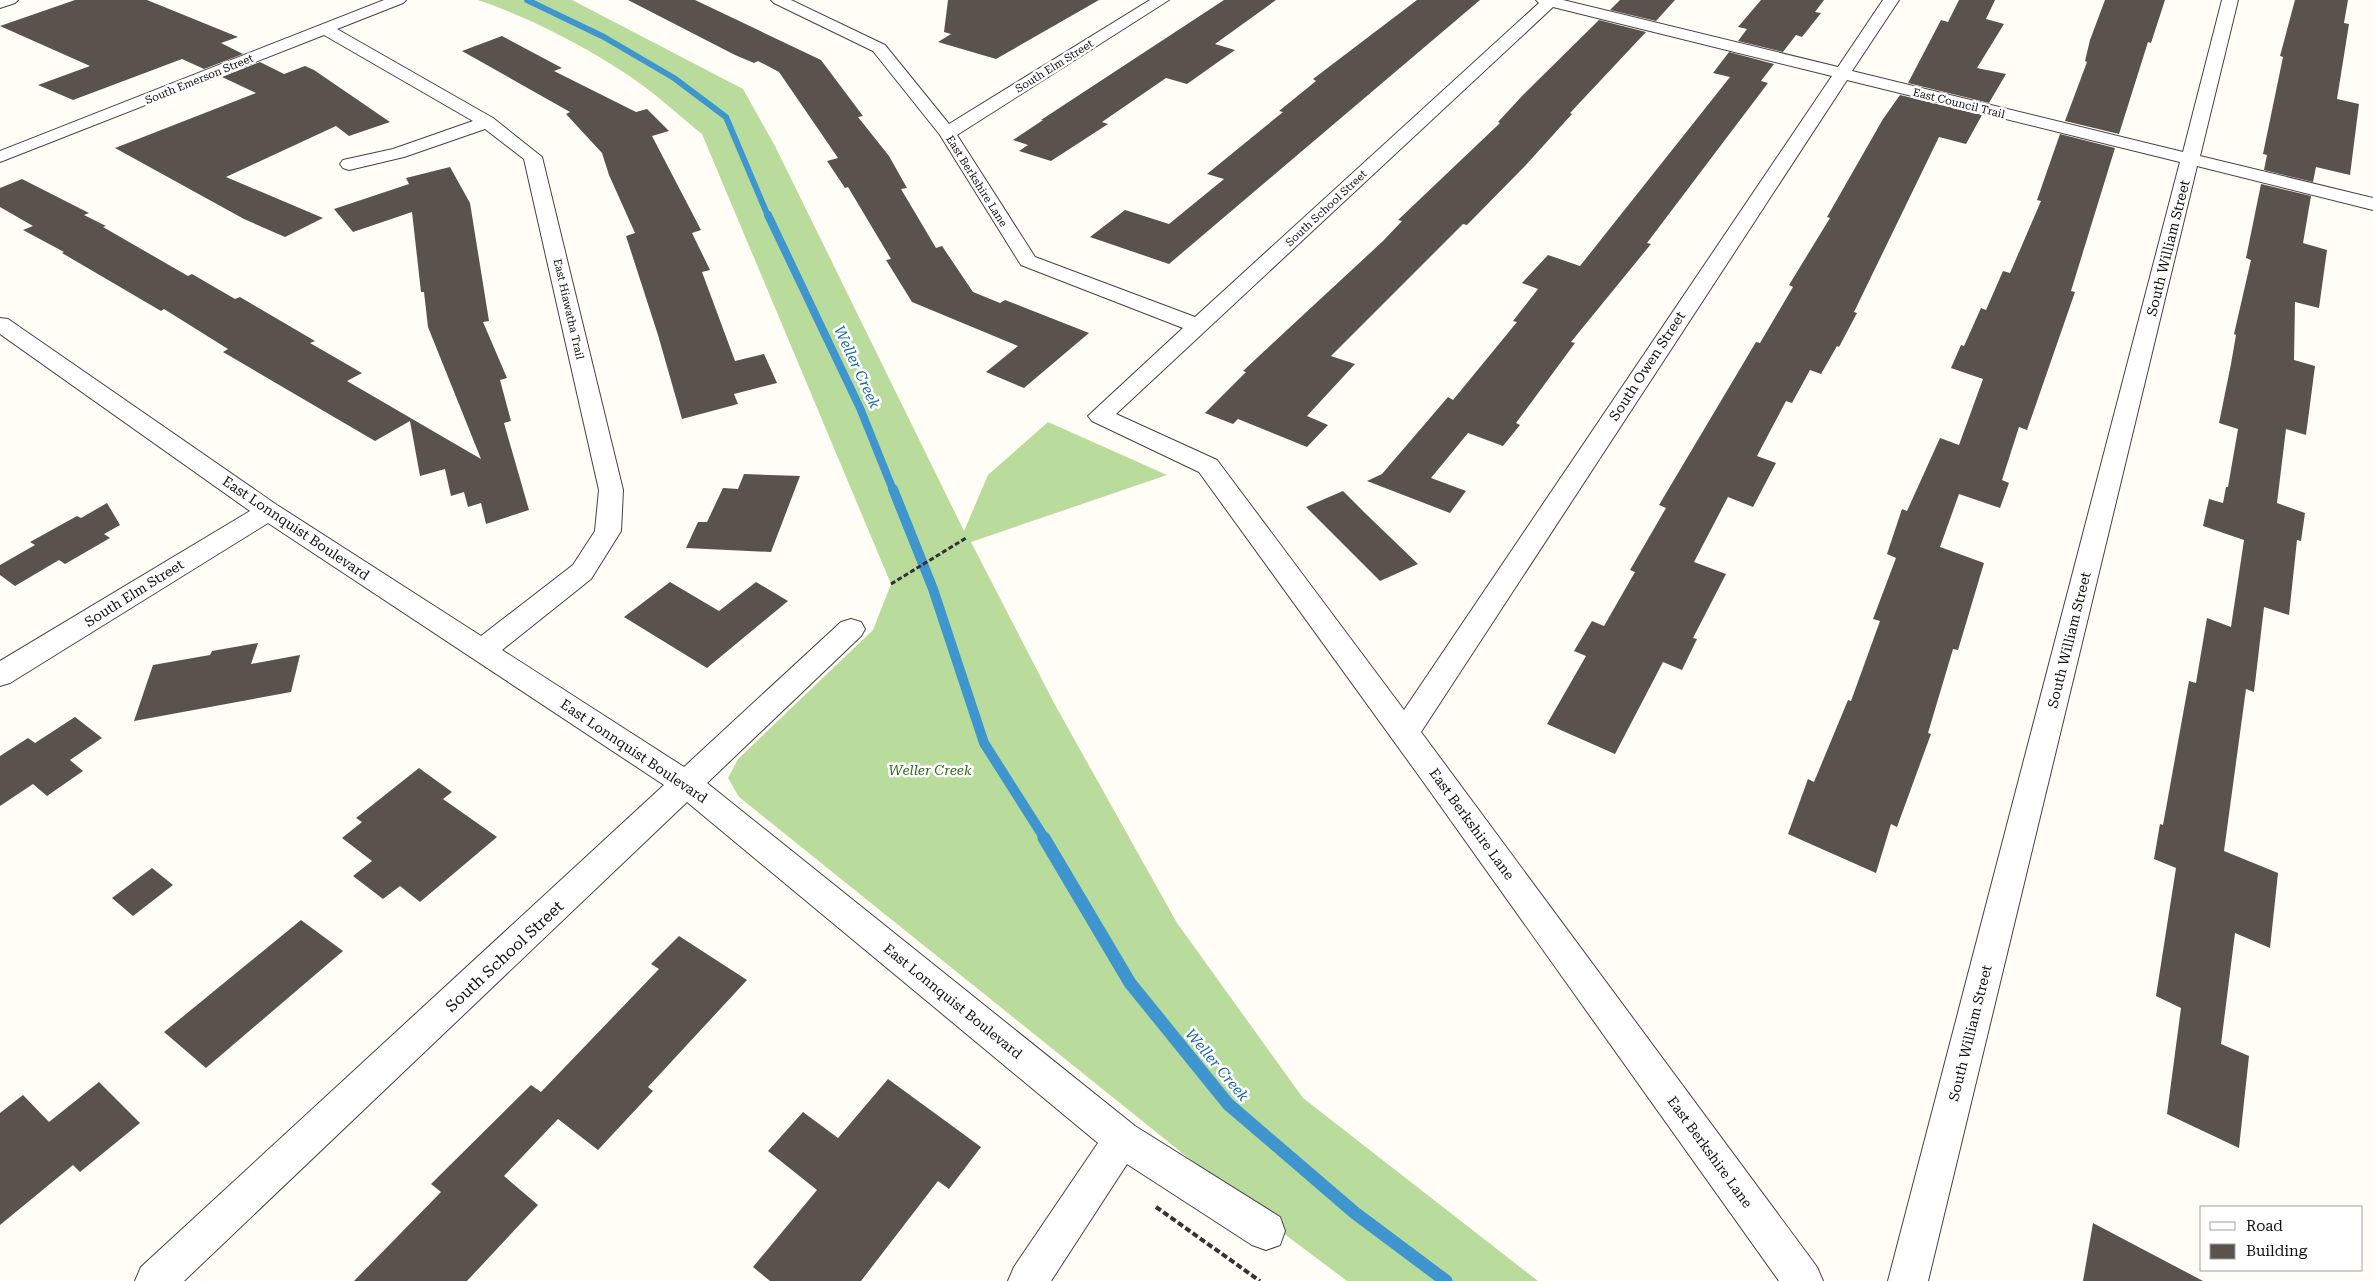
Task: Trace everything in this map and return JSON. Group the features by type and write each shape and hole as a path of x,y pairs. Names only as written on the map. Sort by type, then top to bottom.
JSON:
{"street":[{"path":"0,3 10,0"},
{"name":"South Emerson Street","path":"0,157 398,0"},
{"name":"East Berkshire Lane","path":"781,0 879,48 947,133 1028,261 1198,326"},
{"name":"South Elm Street","path":"947,133 1161,0"},
{"name":"East Council Trail","path":"1549,0 1840,74 2373,204"},
{"name":"South School Street","path":"1100,416 1549,0"},
{"name":"South Owen Street","path":"1405,733 1840,74 1891,0"},
{"name":"South William Street","path":"1908,1281 2230,0"},
{"name":"East Hiawatha Trail","path":"324,29 488,122 533,157 611,490 608,532 582,572 483,650"},
{"path":"349,164 398,153 488,122"},
{"name":"East Lonnquist Boulevard","path":"7,337 268,511 687,784 1122,1138 1266,1231"},
{"name":"East Berkshire Lane","path":"1100,416 1208,466 1405,733 1803,1281"},
{"name":"South Elm Street","path":"0,675 268,511"},
{"name":"South School Street","path":"155,1281 851,629"},
{"path":"1028,1281 1122,1138"}],"path":[{"path":"892,584 966,538"},
{"path":"1154,1205 1260,1281"}],"green space":[{"name":"Weller Creek","path":"478,0 572,0 743,89 775,146 964,531 988,475 1048,422 1167,475 971,542 1054,703 1177,923 1303,1098 1538,1281 1347,1281 1263,1218 739,797 728,778 738,759 873,630 891,584 702,134 650,91 625,73 585,49 541,26"}],"building":[{"path":"75,0 147,0 238,37 221,43 243,54 204,69 182,59 73,100 38,85 90,66 0,26"},
{"path":"628,0 695,0 821,60 863,116 858,117 889,156 907,188 901,189 936,248 942,246 973,292 1000,303 1005,300 1089,333 1024,388 986,372 1018,346 912,302 886,260 891,259 848,187 845,188 827,161 838,158 779,72 758,61 754,63 735,55"},
{"path":"948,0 1099,0 996,59 938,42 951,34 944,32"},
{"path":"1224,0 1276,0 1215,44 1235,50 1187,84 1166,78 1102,122 1108,124 1051,161 1019,151 1028,145 1013,140"},
{"path":"1417,0 1480,0 1169,264 1090,237 1125,210 1169,224 1224,179 1207,174 1283,112 1279,111 1316,81 1313,79"},
{"path":"1620,0 1675,0 1656,21 1610,10"},
{"path":"1761,0 1824,0 1815,12 1821,13 1802,37 1796,35 1783,52 1738,41 1747,29 1738,27"},
{"path":"1959,0 1995,0 1986,19 2004,24 1977,68 2006,74 1989,103 1908,83 1941,20 1948,22"},
{"path":"2105,0 2165,0 2151,43 2148,42 2119,134 2065,121 2087,62 2085,61 2090,40"},
{"path":"2295,0 2348,0 2344,23 2349,24 2337,99 2359,104 2350,175 2316,167 2313,182 2264,170 2267,155 2263,154 2283,57 2280,56"},
{"path":"1599,20 1646,32 1570,113 1572,114 1525,166 1467,225 1463,224 1331,356 1355,364 1307,416 1328,425 1307,447 1238,419 1233,424 1205,413 1246,372 1243,371 1383,241 1402,221 1398,220 1500,123 1498,122 1522,96"},
{"path":"502,36 562,68 554,71 636,112 647,109 669,131 652,136 701,230 692,233 710,270 702,272 735,361 764,354 777,383 734,394 738,404 682,419 658,335 626,236 635,233 609,175 602,153 566,114 570,112 462,51"},
{"path":"1729,52 1774,64 1761,81 1768,83 1647,243 1651,244 1571,342 1575,343 1516,423 1520,425 1503,446 1468,433 1431,478 1466,491 1450,513 1367,481 1382,474 1448,397 1453,400 1517,322 1513,321 1538,289 1522,283 1548,255 1580,266 1730,77 1713,73"},
{"path":"260,62 284,74 305,66 314,70 390,122 349,136 336,126 226,177 323,218 285,237 244,219 115,148 256,93 222,77"},
{"path":"1900,95 1982,115 1966,144 1939,137 1854,312 1857,313 1839,347 1837,346 1821,374 1810,370 1792,403 1786,401 1757,456 1776,463 1753,507 1728,497 1694,562 1726,574 1693,638 1697,639 1682,670 1663,662 1615,754 1547,724 1586,656 1574,651 1592,621 1604,626 1635,572 1630,570 1666,508 1659,505 1756,342 1760,343 1793,287 1789,285 1830,218 1827,217 1883,119"},
{"path":"2060,134 2115,148 2071,291 2075,292 2027,430 2019,427 2002,480 2009,483 2000,508 1959,494 1940,547 1984,563 1958,650 1953,649 1928,733 1931,734 1897,827 1891,824 1876,873 1788,834 1808,779 1814,782 1848,700 1851,701 1880,621 1873,619 1896,558 1887,554 1902,509 1907,511 1940,438 1959,445 1983,379 1951,368 1961,345 1964,346 1981,308 1986,310 2003,271 2010,273 2041,201 2037,200"},
{"path":"450,167 470,203 489,321 483,322 507,378 500,380 511,421 504,423 529,510 486,524 481,503 468,507 464,492 451,496 445,469 420,476 410,421 375,441 223,352 228,349 164,309 161,311 62,253 64,252 23,230 33,226 0,207 0,188 22,179 89,213 84,215 106,226 103,227 188,276 192,274 235,299 240,297 315,341 310,343 362,373 347,381 481,459 428,327 424,292 421,292 412,212 353,232 334,209 409,184 406,178"},
{"path":"2261,184 2311,196 2303,243 2327,250 2319,308 2295,302 2294,360 2315,366 2306,435 2286,429 2277,503 2305,513 2301,541 2297,540 2289,615 2264,607 2254,692 2246,689 2224,851 2278,873 2270,948 2235,933 2221,1044 2249,1056 2239,1148 2167,1114 2181,1008 2156,996 2176,868 2154,859 2160,824 2163,825 2189,681 2196,683 2207,618 2231,627 2244,540 2203,526 2209,499 2223,503 2226,487 2228,487 2238,429 2219,423 2236,335 2234,334 2251,260 2246,258"},
{"path":"744,474 800,476 771,552 686,548 698,522 707,522 723,488 738,489"},
{"path":"1343,491 1418,564 1380,581 1306,507"},
{"path":"107,503 120,525 104,534 110,538 65,564 59,560 15,586 0,575 0,565 35,545 30,542 77,516 81,518"},
{"path":"670,582 719,611 756,582 788,601 707,668 624,617"},
{"path":"258,643 251,664 300,655 291,692 134,721 153,665 210,655 212,651"},
{"path":"75,717 102,738 70,760 83,771 47,796 33,784 0,806 0,756 28,738 35,743"},
{"path":"419,768 452,792 443,799 497,837 420,902 400,886 383,899 353,876 372,861 342,838 362,822 356,818"},
{"path":"152,868 173,885 133,916 112,898"},
{"path":"301,920 343,951 206,1068 164,1032"},
{"path":"679,936 747,980 648,1087 653,1091 598,1150 558,1119 504,1176 538,1205 467,1281 354,1281 441,1192 431,1184 531,1085 541,1092 659,969 651,964"},
{"path":"888,1079 981,1147 949,1189 938,1181 861,1281 770,1281 753,1267 817,1190 768,1151 803,1112 838,1138"},
{"path":"99,1082 140,1123 80,1172 73,1165 0,1225 0,1113 23,1095 49,1122"},
{"path":"2093,1223 2203,1281 2083,1281"}],"waterway":[{"name":"Weller Creek","path":"527,0 604,37 674,78 726,117 768,216"},
{"name":"Weller Creek","path":"768,215 860,408 893,490"},
{"name":"Weller Creek","path":"893,489 933,589 984,743 1045,839"},
{"name":"Weller Creek","path":"1044,838 1130,983 1228,1104 1355,1213 1446,1281"}]}
